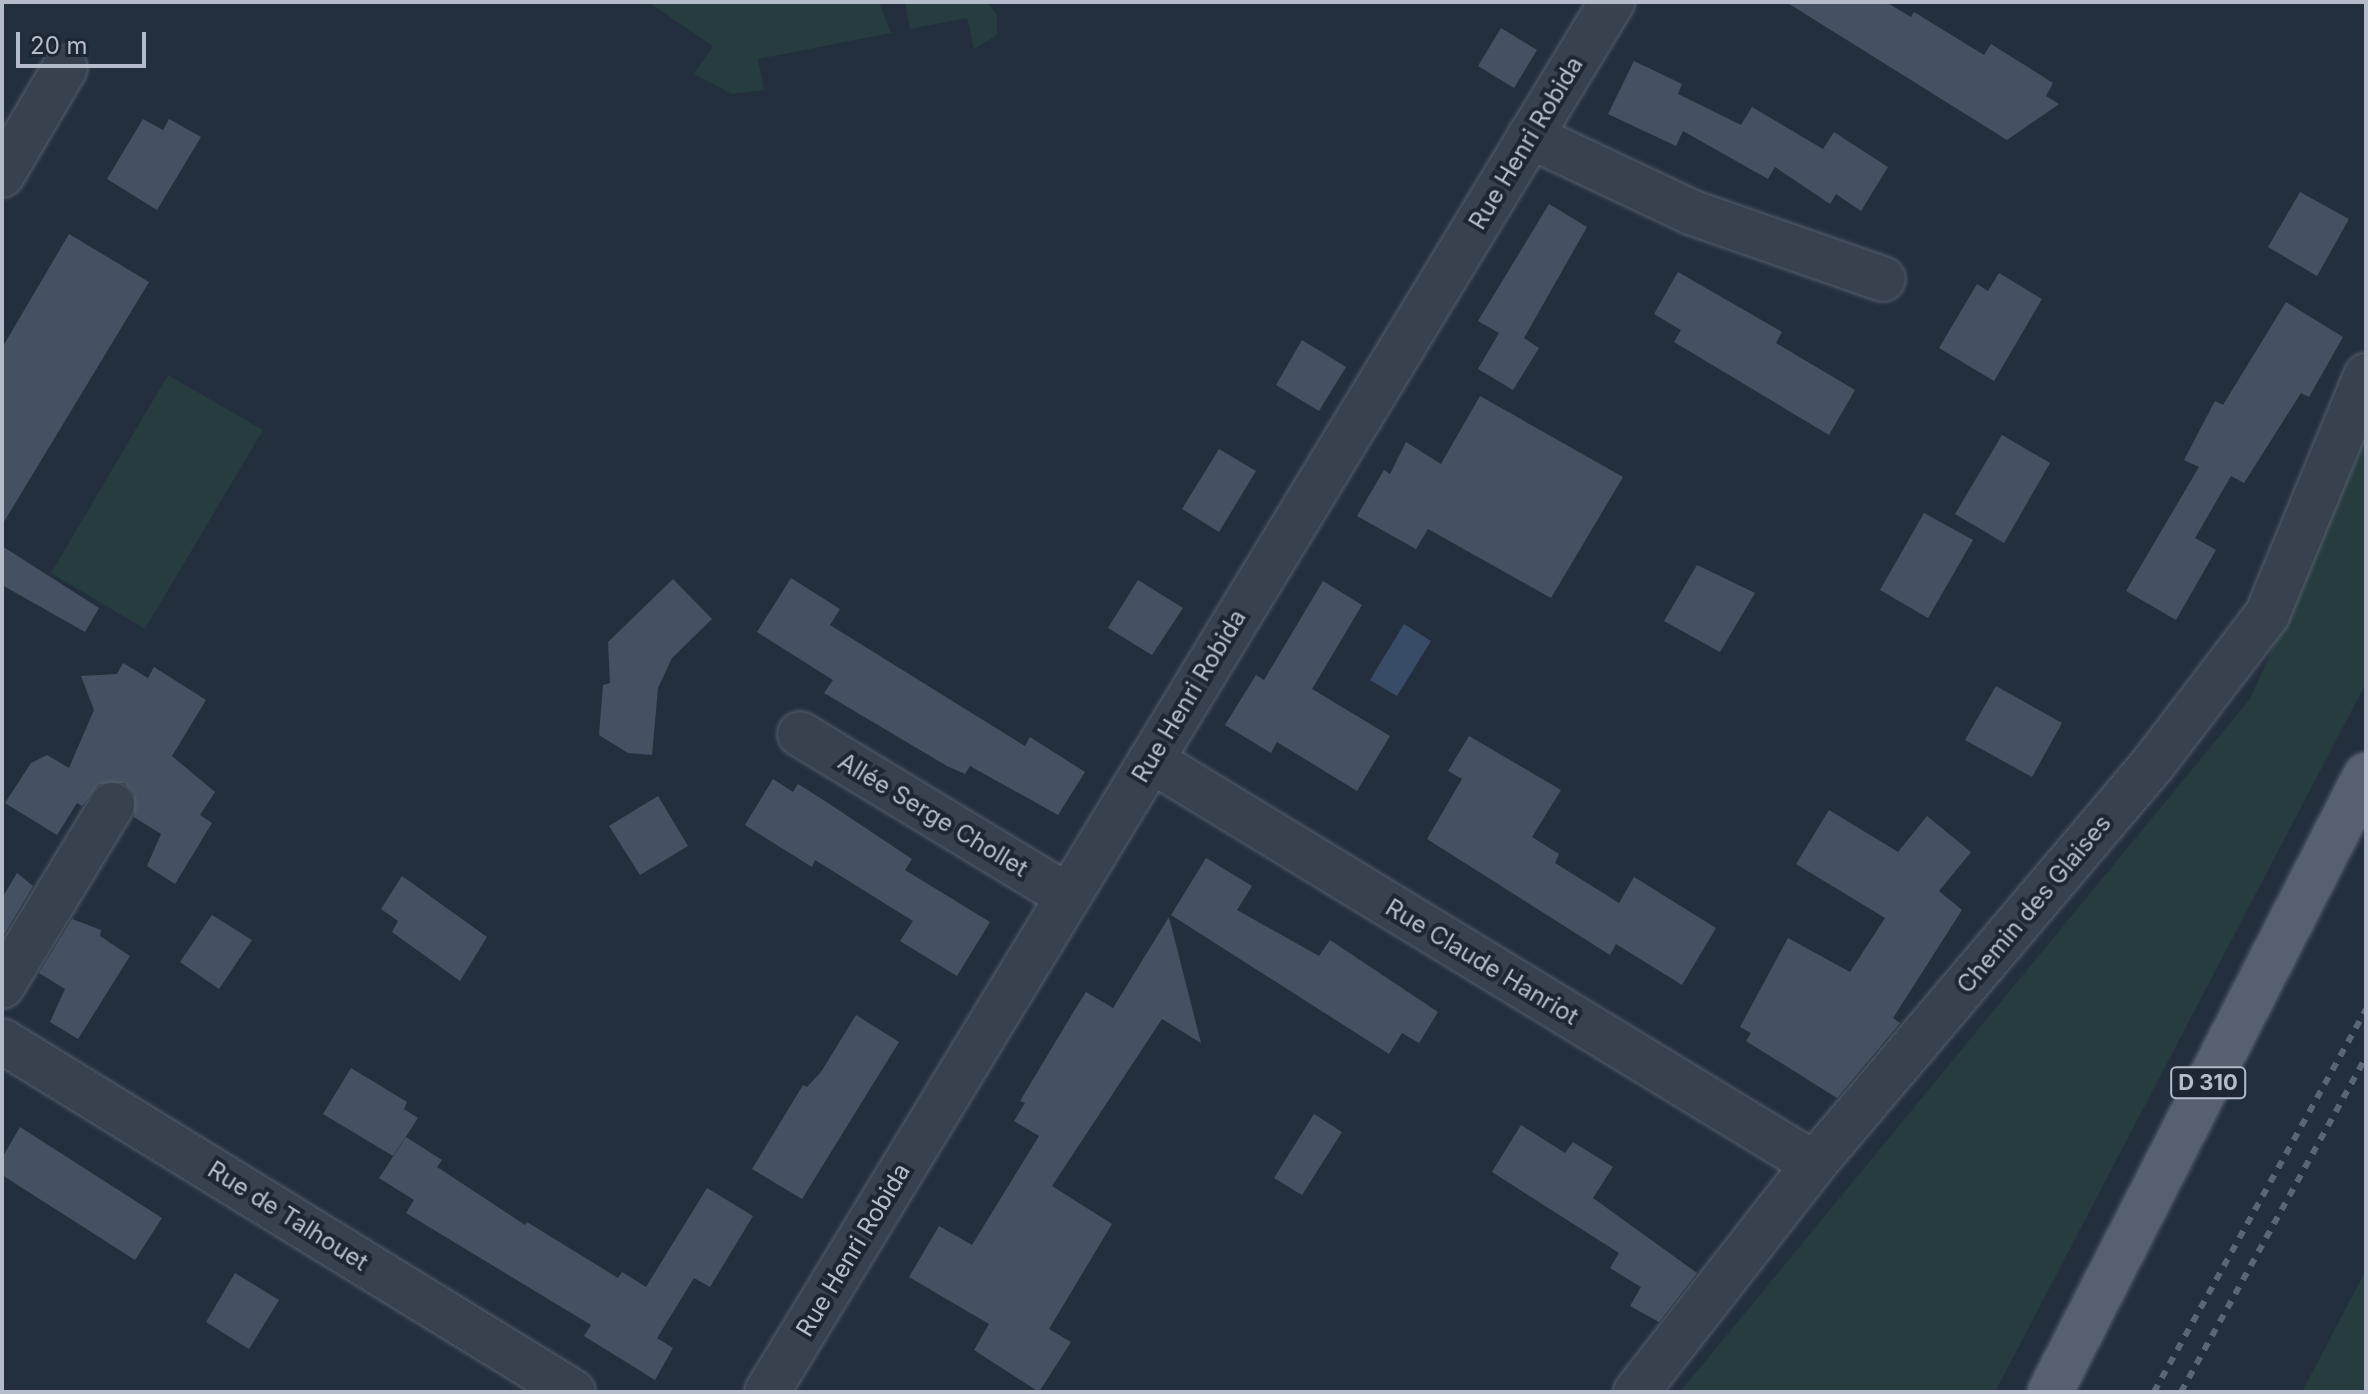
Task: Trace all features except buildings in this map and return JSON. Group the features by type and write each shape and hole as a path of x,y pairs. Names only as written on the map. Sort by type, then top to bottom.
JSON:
{"main road":[{"name":"D 310","path":"2050,1392 2366,775"}],"street":[{"name":"Rue Henri Robida","path":"767,1392 1066,895 1612,2"},
{"path":"2,175 65,68"},
{"path":"1530,136 1693,213 1883,279"},
{"name":"Chemin des Glaises","path":"1636,1392 1814,1164 2153,764 2267,615 2366,376"},
{"name":"Allée Serge Chollet","path":"800,734 1066,895"},
{"name":"Rue Claude Hanriot","path":"1151,760 1814,1164"},
{"path":"2,986 112,805"},
{"name":"Rue de Talhouet","path":"2,1041 573,1392"}],"green space":[{"path":"648,2 879,2 891,33 758,59 764,90 732,94 694,74 713,46"},
{"path":"905,2 987,2 997,15 997,35 974,49 967,18 910,29"},
{"path":"168,375 263,430 145,629 51,573"},
{"path":"2366,438 2366,683 1995,1392 1680,1392 2250,699"},
{"path":"2366,1270 2366,1392 2302,1392"}],"water":[{"path":"1404,624 1431,641 1397,696 1370,680"}],"railway":[{"path":"2154,1392 2366,1010"},
{"path":"2181,1392 2366,1057"}]}
